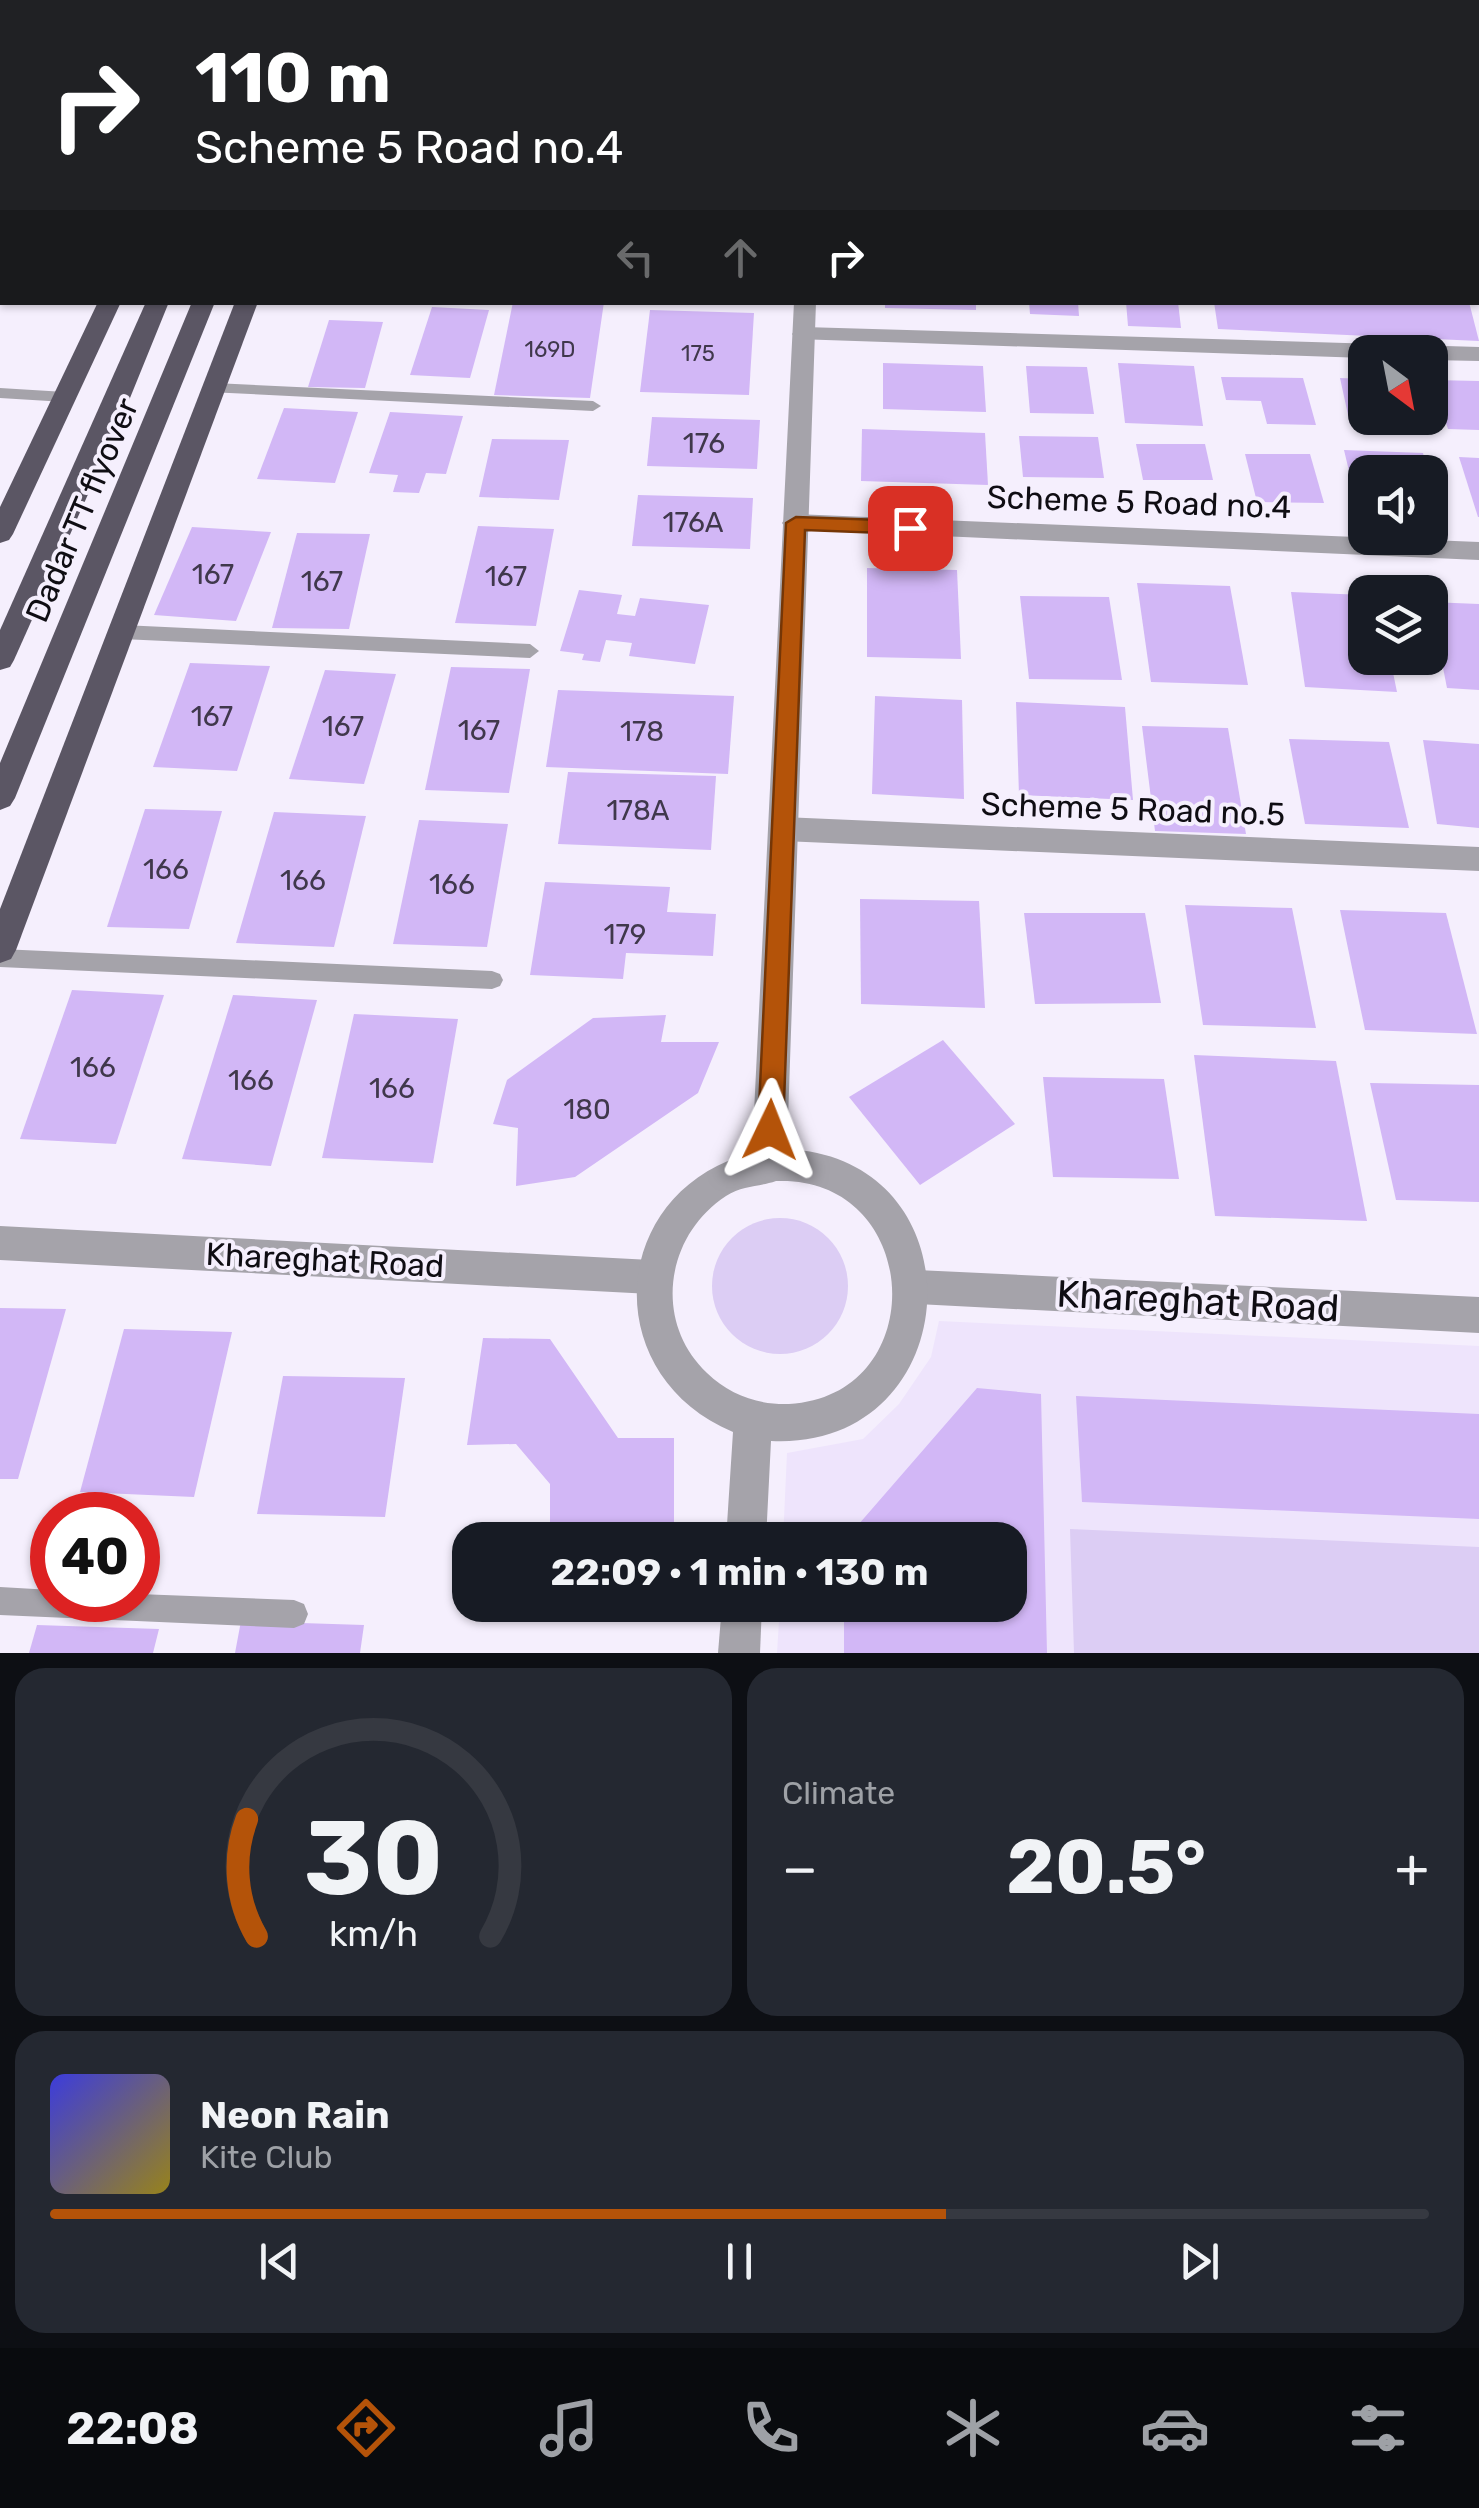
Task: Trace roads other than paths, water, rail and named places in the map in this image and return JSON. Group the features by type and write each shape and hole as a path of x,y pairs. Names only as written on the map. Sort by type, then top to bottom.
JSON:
{"highway":[{"path":"3,520 109,305"},
{"name":"Dadar TT flyover","path":"0,660 108,425 157,305"},
{"name":"Dadar TT flyover","path":"0,798 203,305"},
{"path":"0,950 246,305"}],"street":[{"path":"769,1168 805,305"},
{"path":"804,334 1479,354"},
{"name":"Scheme 5 Road no.4","path":"796,523 1479,551"},
{"name":"Scheme 5 Road no.5","path":"783,828 1479,858"},
{"path":"769,1168 812,1170 853,1187 887,1216 910,1255 916,1288 910,1334 886,1376 847,1406 800,1421 753,1418 708,1399 685,1380 660,1342 650,1300 651,1277 663,1238 688,1204 722,1181 769,1168"},
{"name":"Khareghat Road","path":"0,1243 651,1277"},
{"name":"Khareghat Road","path":"916,1288 1479,1315"},
{"path":"747,1522 753,1418"},
{"path":"739,1653 741,1622"}],"lane":[{"path":"214,388 593,406"},
{"path":"0,393 65,397"},
{"path":"122,632 530,651"},
{"path":"0,958 492,980"},
{"path":"0,1601 294,1614"}]}
